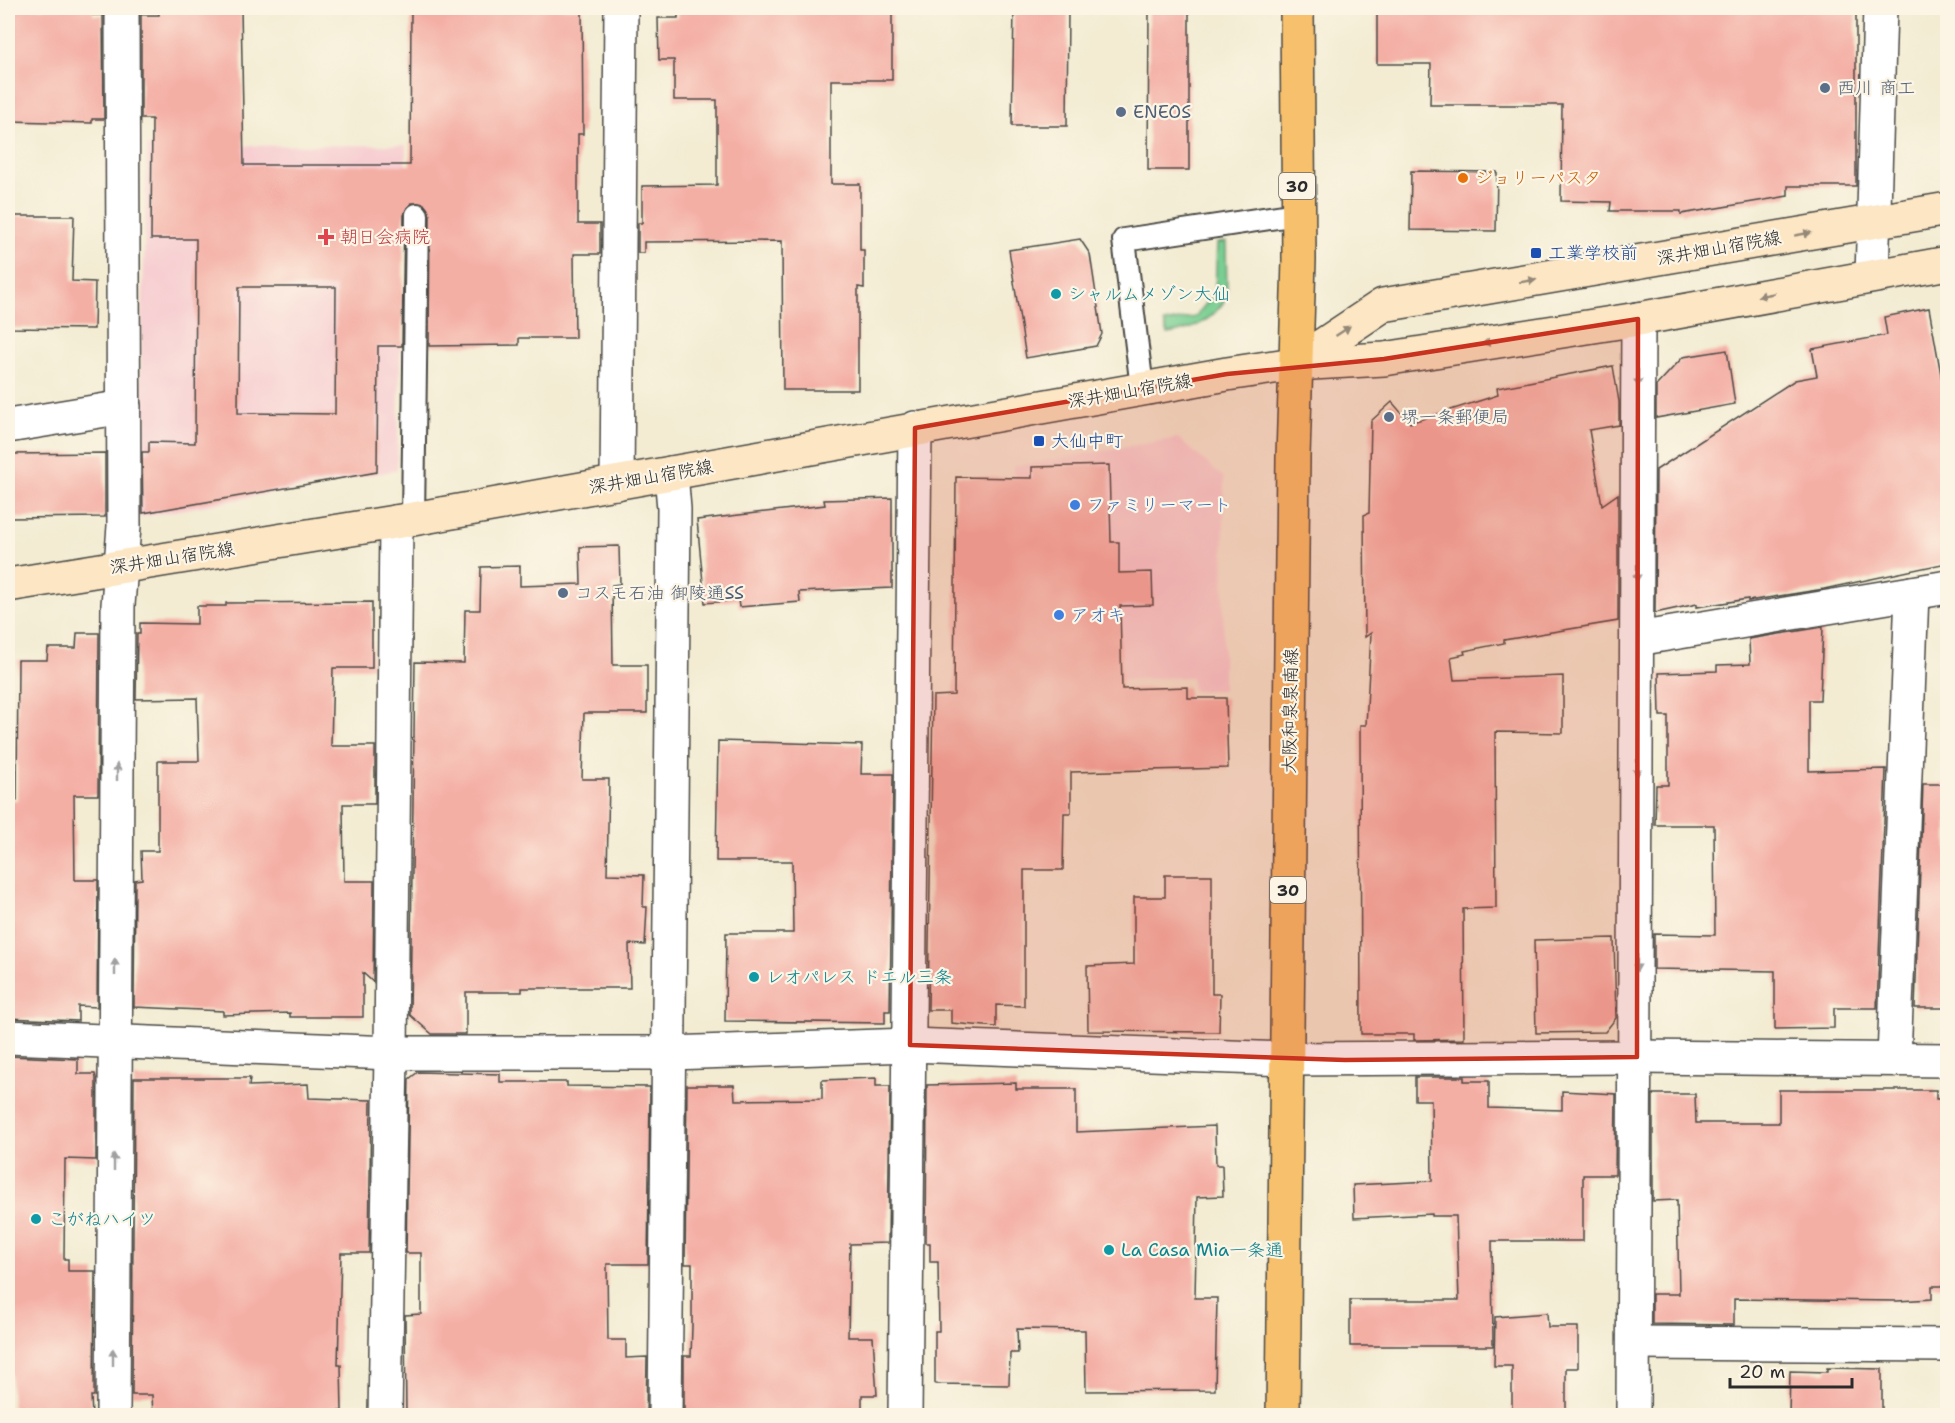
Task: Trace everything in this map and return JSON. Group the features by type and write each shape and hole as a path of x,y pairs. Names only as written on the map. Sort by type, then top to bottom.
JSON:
{"main road":[{"name":"大阪和泉泉南線","path":"1283,1416 1294,364 1299,260 1297,8"},
{"name":"深井畑山宿院線","path":"1294,364 1383,305 1947,209"},
{"name":"深井畑山宿院線","path":"8,585 404,521 1142,388 1294,364 1384,359 1638,319 1947,263"}],"street":[{"path":"113,1416 117,616 124,526 122,8"},
{"path":"617,483 621,8"},
{"path":"1872,276 1880,8"},
{"path":"1633,1416 1637,1057 1638,319"},
{"path":"8,426 124,408"},
{"path":"905,1416 915,429"},
{"path":"666,1416 674,509 671,473"},
{"path":"385,1416 404,521"},
{"path":"1637,639 1947,587"},
{"path":"1894,1059 1912,593"},
{"path":"8,1037 391,1053 670,1053 910,1045 1287,1059 1637,1057 1947,1060"},
{"path":"1635,1343 1947,1345"}],"lane":[{"path":"1142,388 1124,240 1297,214"},
{"path":"404,521 417,215"}],"highlighted area":[{"path":"1638,319 1637,1057 1345,1060 910,1045 915,428 1227,374 1384,359"}],"shaded area":[{"path":"406,145 397,470 137,518 147,146"},
{"path":"1178,438 1224,478 1223,690 1193,691 1191,677 1015,683 1014,466"}],"green space":[{"path":"1226,242 1227,297 1222,305 1202,323 1168,334 1164,323 1195,317 1215,293 1217,243"}],"building":[{"path":"8,8 94,8 93,15 103,15 104,119 92,119 92,123 8,121"},
{"path":"159,8 241,8 244,165 410,165 411,9 582,8 583,134 578,134 578,224 600,224 600,254 574,254 575,338 519,338 519,345 429,346 430,215 424,204 411,203 404,215 402,346 378,346 377,472 143,513 142,452 149,452 149,442 195,443 196,239 151,239 152,119 141,119 141,15 159,15","holes":["239,287 336,287 335,414 238,413"]},
{"path":"678,8 892,8 892,80 831,80 831,184 860,184 860,250 864,250 864,288 858,287 858,390 783,390 782,241 644,242 644,253 638,253 638,223 642,223 642,186 717,185 717,100 674,100 674,60 659,60 658,18 678,18"},
{"path":"1014,8 1068,8 1067,126 1012,126"},
{"path":"1149,8 1189,8 1189,170 1148,170"},
{"path":"1377,8 1856,8 1856,186 1788,186 1788,196 1681,214 1681,211 1610,211 1611,202 1561,201 1562,105 1430,105 1431,64 1377,64"},
{"path":"1411,171 1497,172 1496,231 1410,230"},
{"path":"8,216 74,216 72,281 95,282 94,329 8,328"},
{"name":"シャルムメゾン大仙","path":"1080,239 1090,254 1102,334 1096,346 1026,358 1009,250"},
{"path":"1929,308 1947,408 1947,563 1824,589 1748,601 1748,599 1697,607 1697,604 1655,613 1656,470 1795,380 1817,376 1812,349 1887,335 1884,317"},
{"path":"1727,350 1735,404 1656,418 1656,386 1683,357"},
{"path":"1613,366 1619,402 1619,425 1589,430 1602,505 1618,494 1618,621 1504,640 1504,643 1464,651 1465,654 1451,657 1454,680 1563,676 1563,733 1495,732 1496,908 1463,909 1464,1039 1414,1040 1414,1034 1361,1034 1360,725 1366,725 1371,633 1365,637 1364,515 1369,513 1371,421 1392,402 1410,423 1498,395 1497,388"},
{"path":"105,453 105,517 10,518 10,454"},
{"path":"1109,465 1111,542 1119,542 1119,573 1152,572 1153,605 1120,606 1122,689 1188,687 1188,698 1226,698 1228,768 1071,772 1071,813 1064,813 1063,870 1024,870 1024,1006 996,1005 996,1027 951,1023 951,1010 928,1010 933,696 954,695 956,477 1032,478 1032,467"},
{"path":"892,498 892,588 799,592 800,602 739,607 738,600 705,603 697,520 825,505 824,500"},
{"path":"619,546 620,584 612,585 613,665 647,665 647,713 584,713 582,779 609,779 607,874 644,875 643,907 647,907 645,945 629,944 630,988 522,988 522,992 466,992 466,1034 432,1034 410,1015 415,662 464,663 465,610 480,610 481,567 520,566 520,586 581,584 580,547"},
{"path":"372,602 372,668 333,668 331,746 375,746 375,804 343,804 344,881 374,881 373,982 363,973 363,1017 290,1017 290,1013 223,1015 223,1011 134,1007 135,880 142,879 141,851 158,851 158,761 199,761 197,698 136,699 137,634 140,634 140,623 197,624 197,606 226,606 226,603"},
{"path":"1823,627 1820,700 1809,700 1809,771 1886,769 1877,1008 1834,1008 1834,1028 1775,1029 1775,971 1654,969 1654,934 1715,935 1714,825 1655,825 1656,785 1668,785 1668,716 1660,716 1659,673 1717,671 1717,665 1750,664 1749,639"},
{"path":"77,633 99,633 98,795 74,795 75,880 98,880 97,1007 78,1006 78,1021 8,1018 8,800 17,800 18,660 47,660 48,648 76,648"},
{"path":"718,741 862,745 861,774 893,774 890,1011 885,1011 885,1023 725,1021 726,933 793,933 792,861 716,861"},
{"path":"1923,784 1947,784 1947,1008 1915,1008"},
{"path":"1165,875 1212,875 1212,994 1220,994 1219,1032 1088,1031 1087,966 1134,964 1134,897 1165,897"},
{"path":"1614,938 1616,1018 1605,1032 1536,1033 1534,940"},
{"path":"8,1056 78,1059 78,1074 95,1074 96,1078 96,1160 65,1159 64,1259 68,1259 68,1271 95,1271 92,1416 12,1416 11,1373 8,1375"},
{"path":"418,1072 500,1074 500,1082 567,1082 567,1086 650,1087 648,1264 607,1264 608,1340 626,1340 626,1358 647,1357 646,1416 406,1416 405,1315 421,1314 421,1253 406,1253 409,1079"},
{"path":"1415,1077 1464,1077 1464,1081 1489,1081 1489,1108 1562,1110 1562,1091 1616,1094 1615,1175 1583,1175 1583,1241 1492,1241 1493,1346 1350,1346 1350,1300 1459,1300 1456,1216 1432,1216 1432,1214 1354,1218 1353,1185 1432,1181 1431,1100 1415,1100"},
{"path":"134,1078 250,1078 249,1086 308,1084 309,1098 371,1100 369,1253 341,1253 338,1365 341,1365 342,1411 245,1412 245,1416 153,1416 152,1395 132,1395"},
{"path":"876,1078 876,1086 890,1086 888,1243 850,1244 848,1337 873,1337 877,1395 862,1395 862,1416 684,1416 684,1356 691,1356 692,1327 692,1264 685,1264 687,1085 734,1085 735,1100 822,1099 822,1080"},
{"path":"1016,1083 1016,1089 1076,1089 1076,1132 1215,1126 1216,1165 1222,1165 1223,1196 1197,1197 1195,1298 1217,1298 1215,1390 1086,1391 1085,1330 1017,1329 1018,1353 1010,1353 1009,1385 935,1384 935,1331 939,1331 938,1262 930,1262 930,1243 926,1243 927,1085"},
{"path":"1779,1090 1936,1090 1936,1099 1947,1099 1946,1286 1932,1286 1932,1299 1897,1301 1734,1299 1734,1325 1652,1324 1652,1294 1679,1294 1677,1200 1653,1201 1653,1094 1695,1094 1696,1123 1779,1123"},
{"path":"1547,1313 1548,1327 1578,1327 1578,1368 1566,1368 1566,1416 1512,1416 1512,1366 1494,1366 1495,1317"},
{"path":"1827,1368 1882,1369 1882,1416 1789,1416 1790,1371 1827,1372"}],"place":[{"name":"西川 商工","path":"1825,88"},
{"name":"ENEOS","path":"1121,112"},
{"name":"ジョリーパスタ","path":"1463,178"},
{"name":"朝日会病院","path":"326,237"},
{"name":"工業学校前","path":"1536,253"},
{"name":"シャルムメゾン大仙","path":"1056,294"},
{"name":"堺一条郵便局","path":"1389,417"},
{"name":"大仙中町","path":"1039,441"},
{"name":"ファミリーマート","path":"1075,505"},
{"name":"コスモ石油 御陵通SS","path":"563,593"},
{"name":"アオキ","path":"1059,615"},
{"name":"レオパレス ドエル三条","path":"754,977"},
{"name":"こがねハイツ","path":"36,1219"},
{"name":"La Casa Mia一条通","path":"1109,1250"}]}
